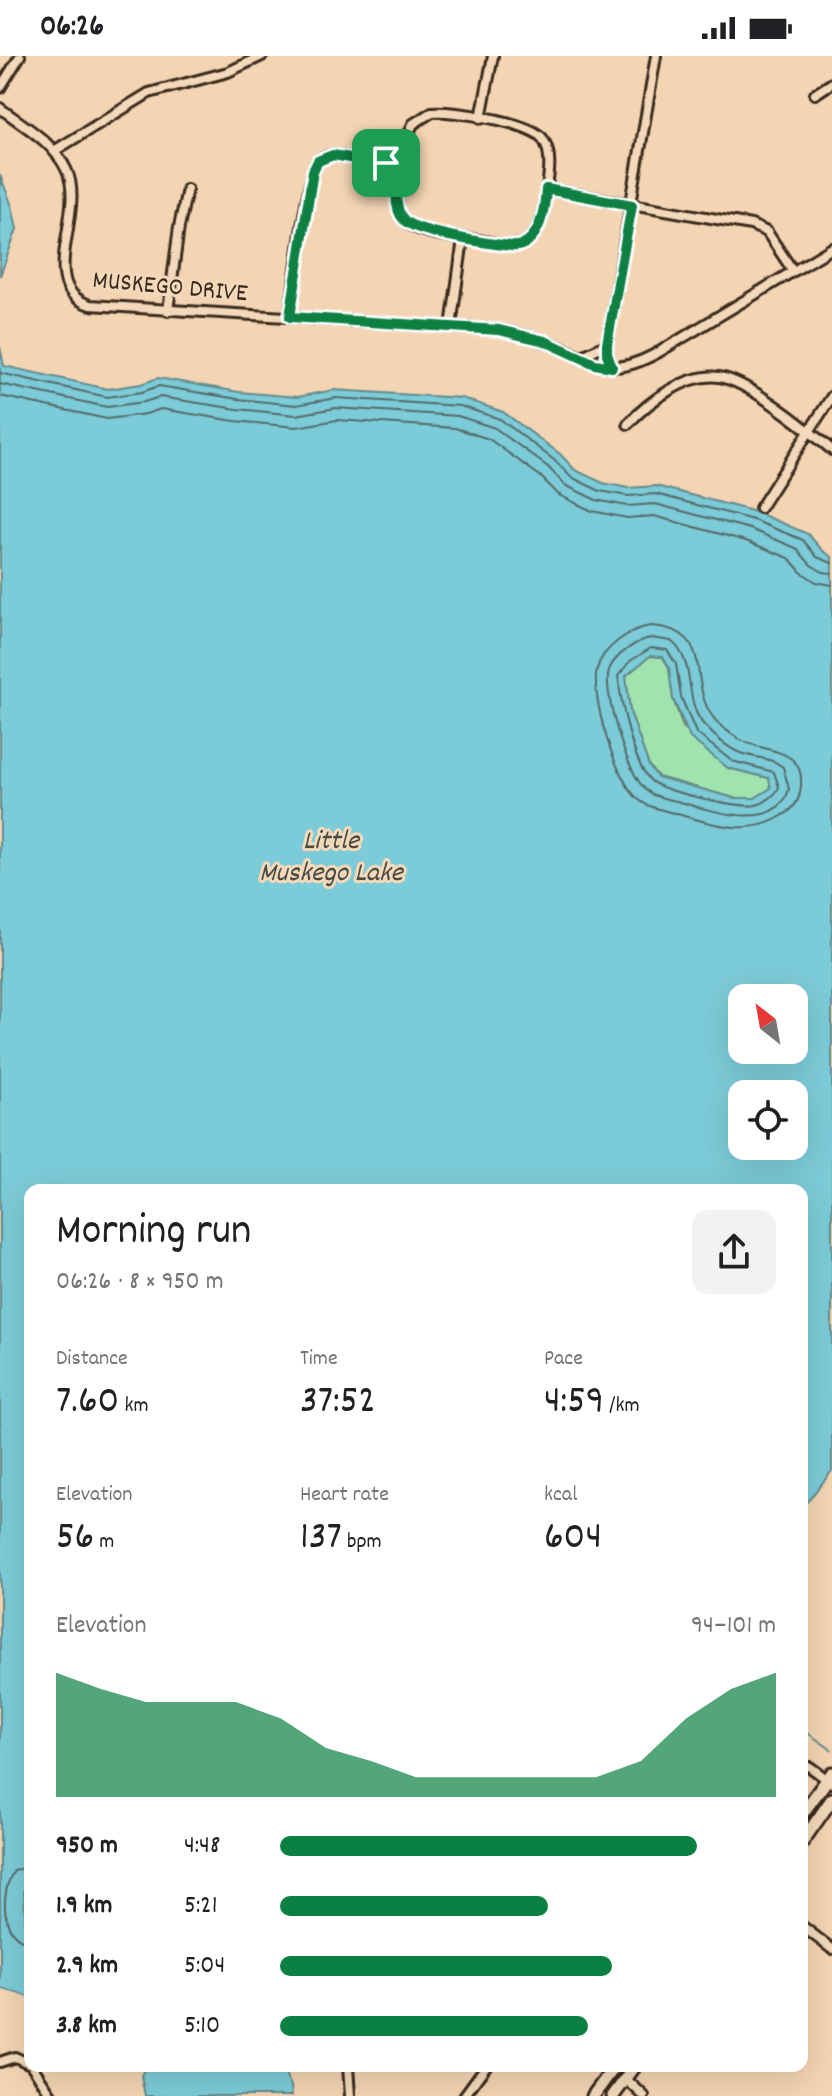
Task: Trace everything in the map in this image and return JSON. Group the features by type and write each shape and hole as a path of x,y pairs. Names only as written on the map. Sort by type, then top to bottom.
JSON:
{"main road":[{"path":"808,1806 830,1778"},
{"path":"808,1833 832,1799"},
{"path":"593,2096 611,2072"},
{"path":"613,2096 631,2072"}],"street":[{"path":"0,88 20,56"},
{"path":"54,151 149,93 228,72 262,56"},
{"path":"481,118 493,56"},
{"path":"656,56 607,344 612,367 628,366 647,358 832,248"},
{"path":"815,94 832,83"},
{"name":"MUSKEGO DRIVE","path":"0,108 54,151 66,168 72,190 72,209 62,269 66,287 78,300 90,305 168,311 522,334 595,364 612,367"},
{"path":"437,112 481,118 526,127 541,136 549,158 537,230 524,243 512,246 414,228 403,219 397,203 400,167 410,129 422,117 437,112"},
{"path":"290,317 306,207 318,161 339,155 400,167"},
{"path":"168,311 187,189"},
{"path":"546,189 762,228 793,271"},
{"path":"451,327 463,239"},
{"path":"580,357 607,344"},
{"path":"628,424 668,393 687,383 710,377 731,380 753,392 832,450"},
{"path":"760,508 832,396"},
{"path":"810,1767 830,1778"},
{"path":"808,1931 832,1949"},
{"path":"0,2062 15,2057 24,2062"},
{"path":"36,2072 52,2096"},
{"path":"348,2072 350,2096"},
{"path":"464,2096 482,2072"},
{"path":"626,2079 644,2096"}],"green space":[{"path":"650,656 663,657 669,668 673,699 683,727 728,768 769,778 771,788 755,798 734,798 658,777 649,766 630,712 626,675"}],"water":[{"path":"0,175 17,229 0,276"},
{"name":"Little Muskego Lake","path":"0,347 4,366 108,389 158,378 239,392 297,397 334,390 462,398 503,412 560,454 575,470 603,483 628,488 656,486 756,512 808,534 832,557 832,1471 808,1501 808,1184 24,1184 24,1995 0,1988","holes":["650,656 663,657 669,668 673,699 690,738 728,768 769,778 771,788 755,798 734,798 657,777 649,766 630,712 626,676"]},
{"path":"143,2072 284,2072 292,2096 145,2096"}],"waterway":[{"path":"808,1733 832,1750"}],"route":[{"path":"333,155 386,163 400,167 397,203 408,224 424,231 463,239 512,246 529,240 537,230 546,189 632,205 607,344 612,367 595,364 545,341 499,330 290,317 315,165 333,155"}]}
